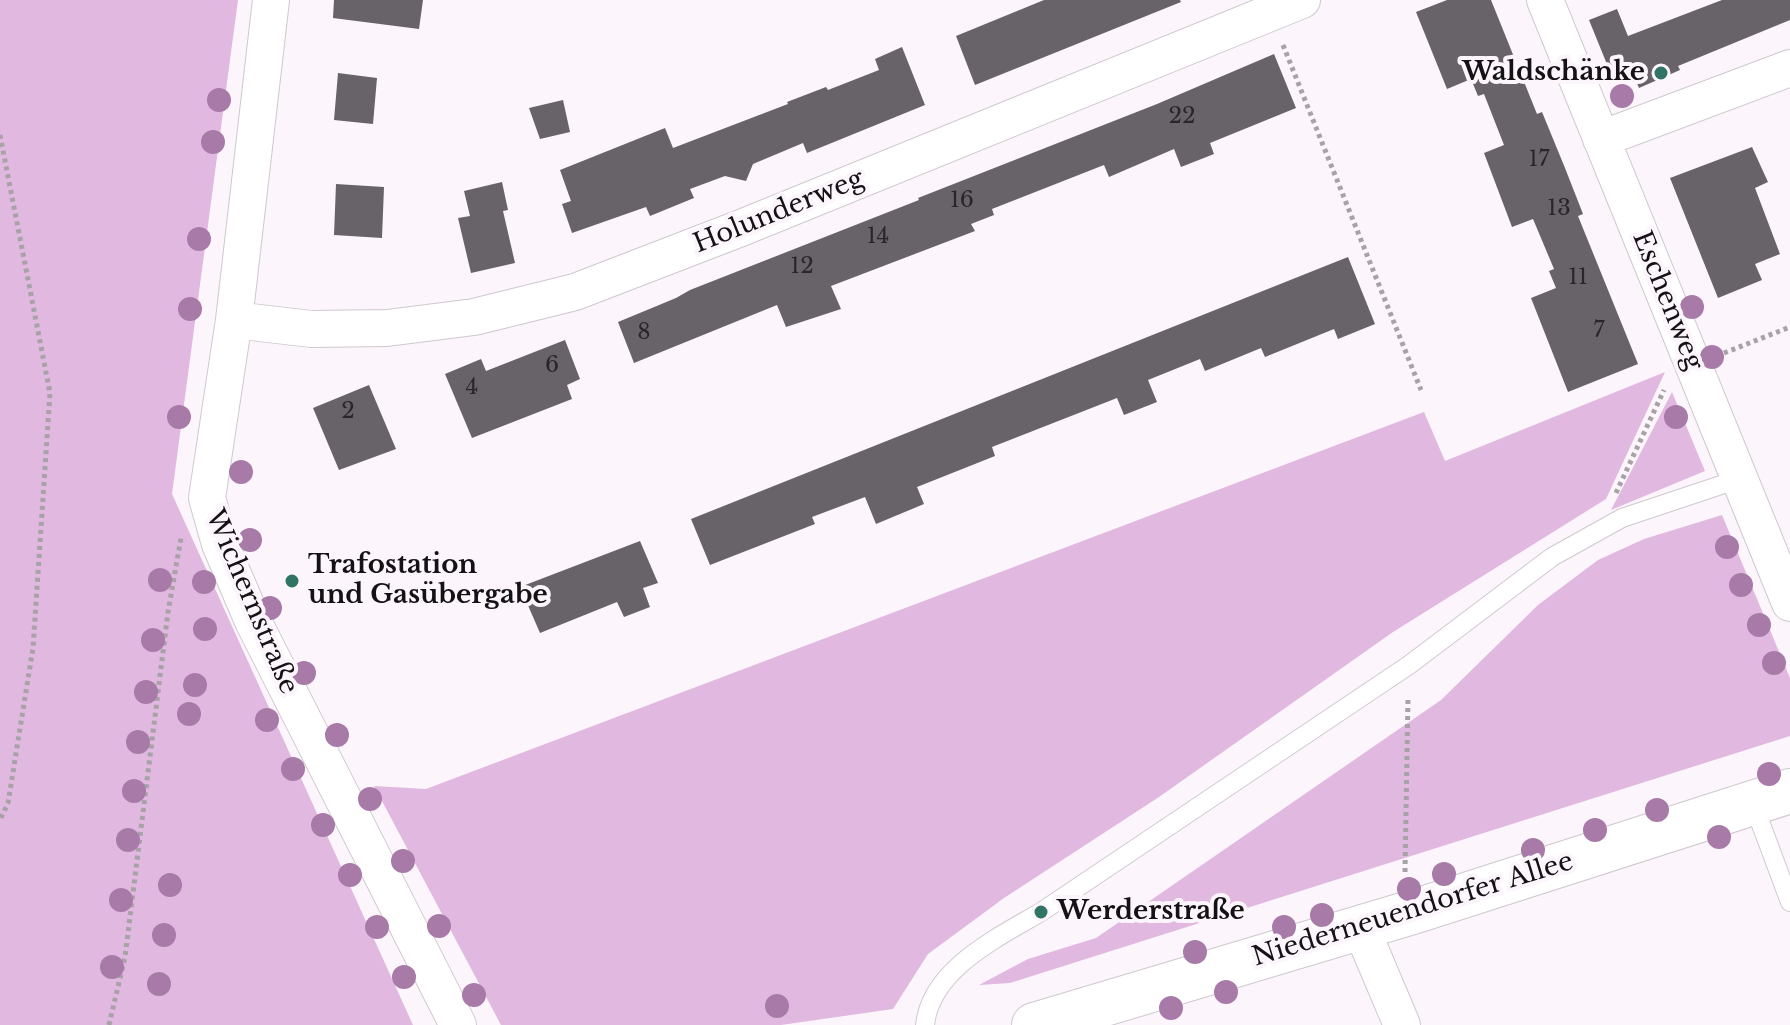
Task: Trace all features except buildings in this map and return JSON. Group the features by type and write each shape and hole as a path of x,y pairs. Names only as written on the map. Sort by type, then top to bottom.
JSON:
{"main road":[{"name":"Niederneuendorfer Allee","path":"1034,1025 1361,928 1772,797"}],"street":[{"name":"Wichernstraße","path":"271,0 234,320 207,498 220,544 253,621 458,1025"},
{"name":"Eschenweg","path":"1545,0 1790,603"},
{"name":"Holunderweg","path":"234,320 311,329 387,328 474,317 575,292 1286,7"},
{"path":"1601,139 1790,68"},
{"path":"1361,928 1402,1025"}],"lane":[{"path":"925,1025 929,1003 955,968 1409,665 1552,557 1622,518 1739,479"},
{"path":"1772,797 1790,902"}],"path":[{"path":"1286,7 1421,390"},
{"path":"0,135 50,393 33,648 8,803 0,820"},
{"path":"1599,531 1689,355 1790,327"},
{"path":"109,1025 125,957 168,612 183,526 207,498"},
{"path":"1405,872 1409,665"}],"shaded area":[{"path":"0,0 238,0 172,494 413,1025 0,1025"},
{"path":"1665,372 1606,499 1393,632 1159,797 1004,898 928,954 893,1009 781,1025 501,1025 374,786 426,789 1424,412 1445,461"},
{"path":"1672,392 1705,471 1611,510"},
{"path":"1722,515 1790,678 1790,736 1010,983 979,985 1028,959 1096,938 1441,700 1538,605 1598,560 1644,539"}],"place":[{"name":"Waldschänke","path":"1661,73"},
{"name":"Trafostation und Gasübergabe","path":"292,581"},
{"name":"Werderstraße","path":"1041,912"}]}
